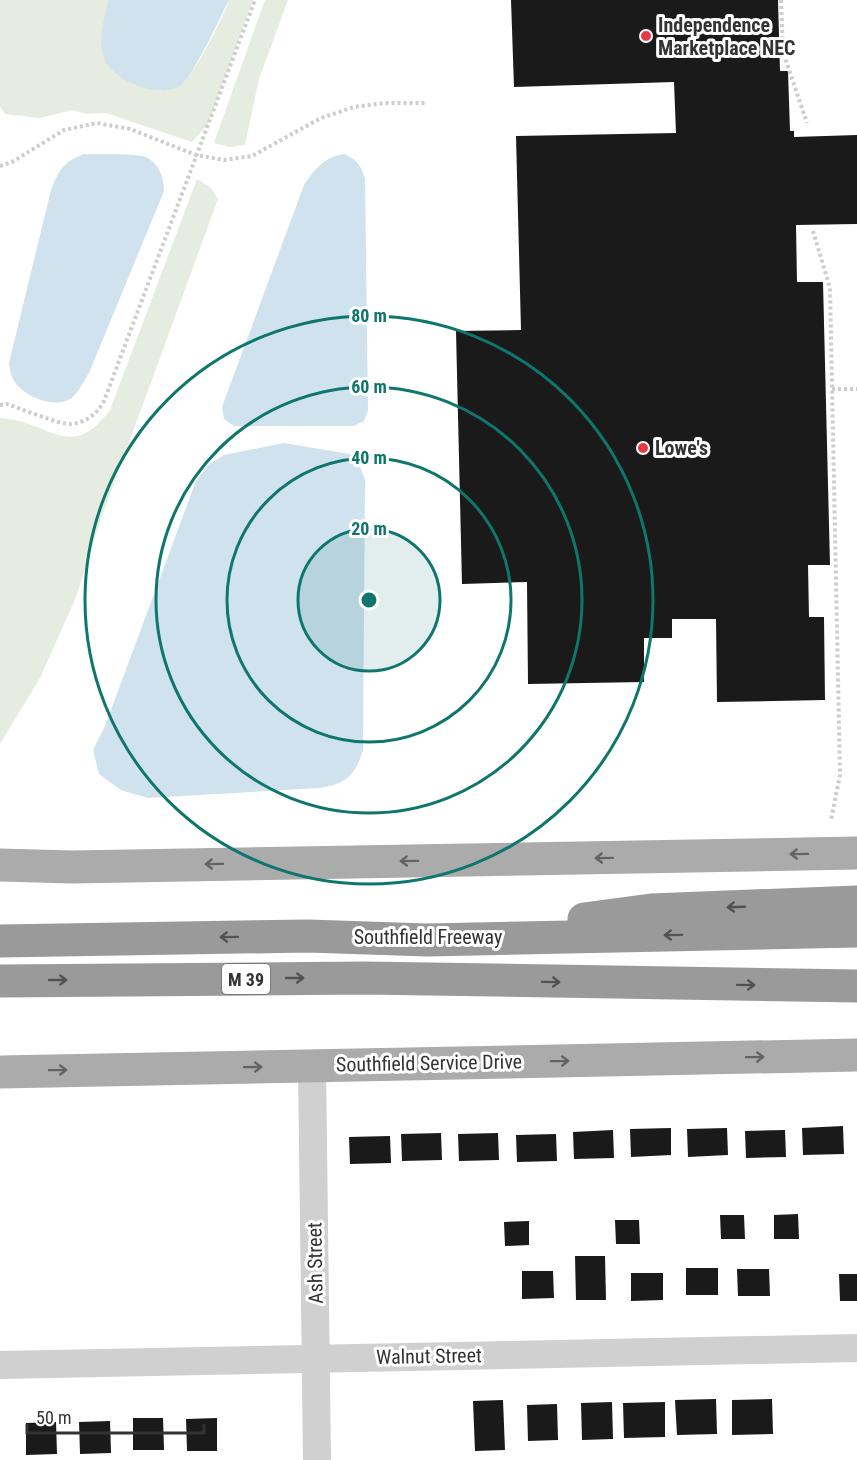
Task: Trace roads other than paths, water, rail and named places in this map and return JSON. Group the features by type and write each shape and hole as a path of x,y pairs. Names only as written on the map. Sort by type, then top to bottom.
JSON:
{"highway":[{"path":"428,940 651,910 857,902"},
{"name":"Southfield Freeway","path":"0,941 308,936 428,940 857,931"},
{"name":"Southfield Freeway","path":"0,981 364,978 857,986"}],"main road":[{"path":"0,865 96,866 857,853"},
{"name":"Southfield Service Drive","path":"0,1072 857,1055"}],"street":[{"name":"Ash Street","path":"312,1066 317,1460"},
{"name":"Walnut Street","path":"0,1365 857,1348"}],"water":[{"path":"108,0 229,0 200,58 186,79 181,85 161,91 125,80 107,64 101,42"},
{"path":"84,154 140,156 150,159 160,171 164,191 89,373 73,397 66,401 48,402 30,395 16,384 10,372 9,363 51,190 63,168 71,160"},
{"path":"344,154 358,164 365,179 368,411 364,421 354,426 234,426 224,419 222,407 304,185 321,165 331,158"},
{"path":"284,443 350,454 360,466 365,480 363,750 357,766 343,781 319,788 148,798 121,790 99,774 93,750 105,726 196,481 208,465 224,455"}],"place":[{"name":"Independence Marketplace NEC","path":"646,36"},
{"name":"Lowe's","path":"643,448"}]}
